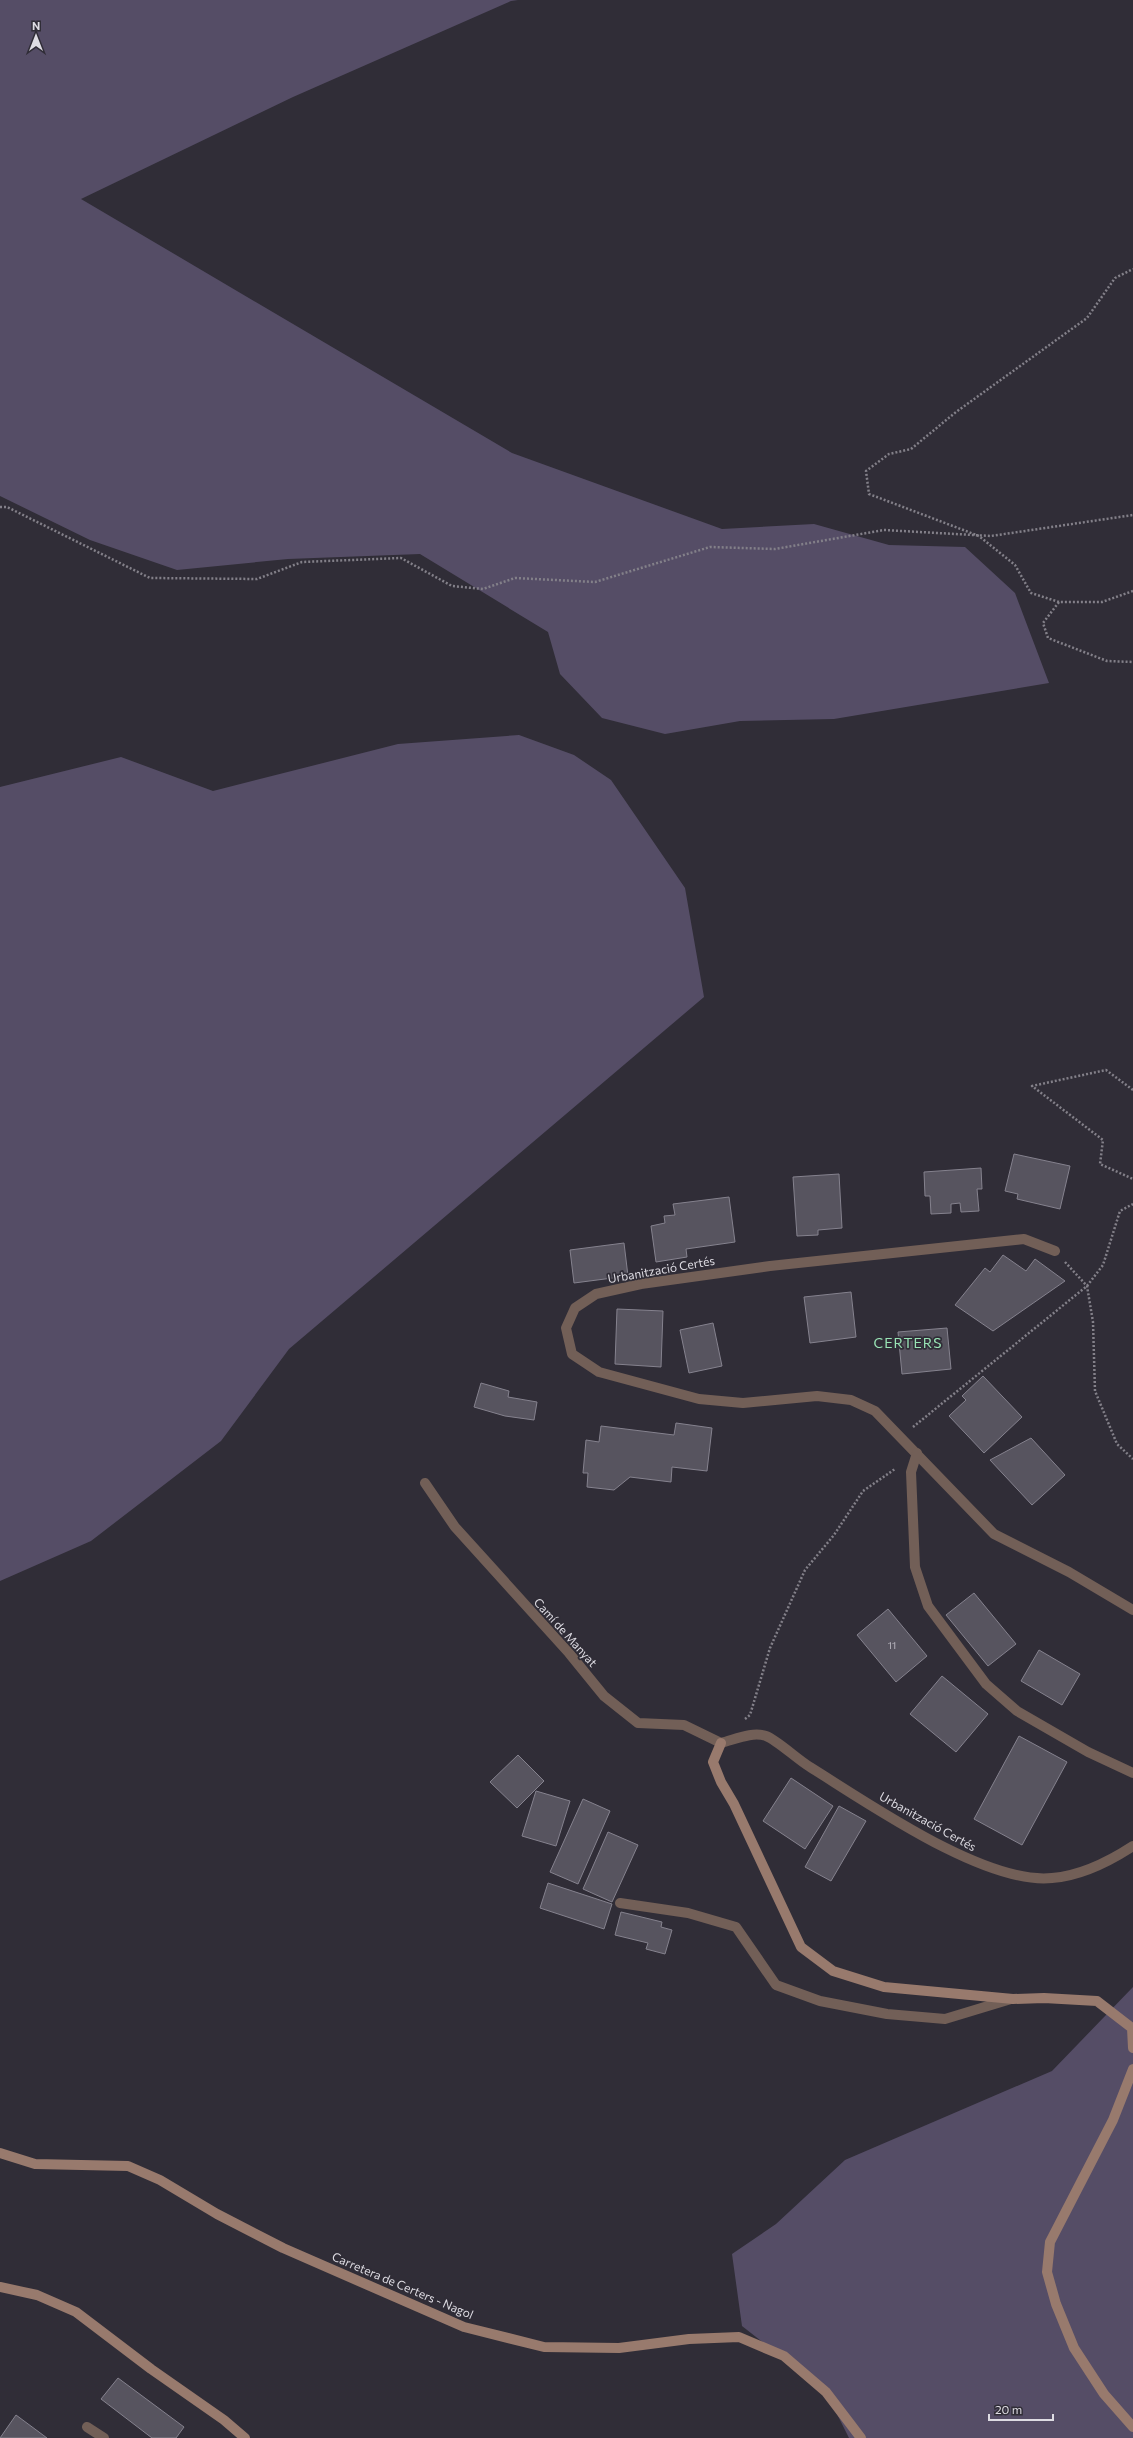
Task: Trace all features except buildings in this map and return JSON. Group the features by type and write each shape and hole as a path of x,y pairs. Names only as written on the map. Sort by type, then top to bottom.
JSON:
{"main road":[{"path":"721,1744 713,1762 721,1782 734,1804 801,1947 833,1971 884,1987 1013,1999 1044,1998 1097,2002 1132,2028 1133,2048"},
{"path":"1133,2069 1113,2120 1050,2242 1047,2272 1056,2304 1074,2348 1104,2394 1133,2426"},
{"name":"Carretera de Certers - Nagol","path":"0,2154 35,2164 128,2166 160,2180 217,2214 283,2248 464,2327 544,2347 619,2348 689,2339 739,2337 784,2356 826,2392 861,2438"},
{"path":"0,2287 37,2295 76,2312 151,2369 224,2420 245,2438"}],"street":[{"name":"Urbanització Certés","path":"1055,1251 1024,1239 770,1266 641,1284 596,1294 575,1308 566,1328 572,1354 599,1372 699,1399 743,1403 817,1396 851,1400 875,1411 994,1534 1069,1572 1133,1610"},
{"path":"917,1453 911,1472 915,1567 928,1606 986,1684 1017,1711 1088,1752 1133,1773"},
{"name":"Camí de Manyat","path":"425,1483 455,1527 568,1653 604,1696 638,1724 684,1725 721,1744"},
{"name":"Urbanització Certés","path":"721,1744 746,1736 765,1736 802,1762 913,1829 971,1860 1015,1876 1052,1878 1086,1870 1133,1846"},
{"path":"620,1903 688,1913 736,1926 776,1985 820,2002 887,2014 945,2019 1013,1999"},
{"path":"87,2426 104,2438"}],"path":[{"path":"1133,269 1115,278 1087,318 956,412 911,449 890,454 866,471 869,494 979,536 1015,565 1031,593 1059,602 1102,602 1133,590"},
{"path":"0,507 7,507 150,578 257,579 302,562 401,558 452,586 484,589 515,578 596,582 710,546 775,549 884,530 979,536 1133,515"},
{"path":"1059,602 1043,623 1048,638 1107,661 1133,662"},
{"path":"1133,1090 1106,1070 1032,1086 1103,1140 1100,1164 1133,1179"},
{"path":"900,1437 1087,1286 1103,1265 1120,1211 1133,1204"},
{"path":"1055,1251 1087,1286 1093,1322 1095,1390 1118,1444 1133,1459"},
{"path":"740,1724 750,1715 770,1648 805,1570 834,1535 863,1491 894,1471 896,1464"}],"shaded area":[{"path":"0,0 518,0 511,1 293,97 81,199 512,453 722,529 814,524 889,545 965,547 1015,593 1049,683 834,719 740,721 665,734 602,718 560,674 548,632 420,554 288,559 177,570 90,540 0,496"},
{"path":"519,735 574,755 611,780 685,888 704,997 289,1349 221,1441 91,1541 0,1581 0,787 121,757 213,791 398,744"},
{"path":"1133,1987 1133,2438 849,2438 826,2392 742,2326 732,2254 776,2224 845,2160 1052,2071"}],"district":[{"name":"CERTERS","path":"908,1342"}]}
